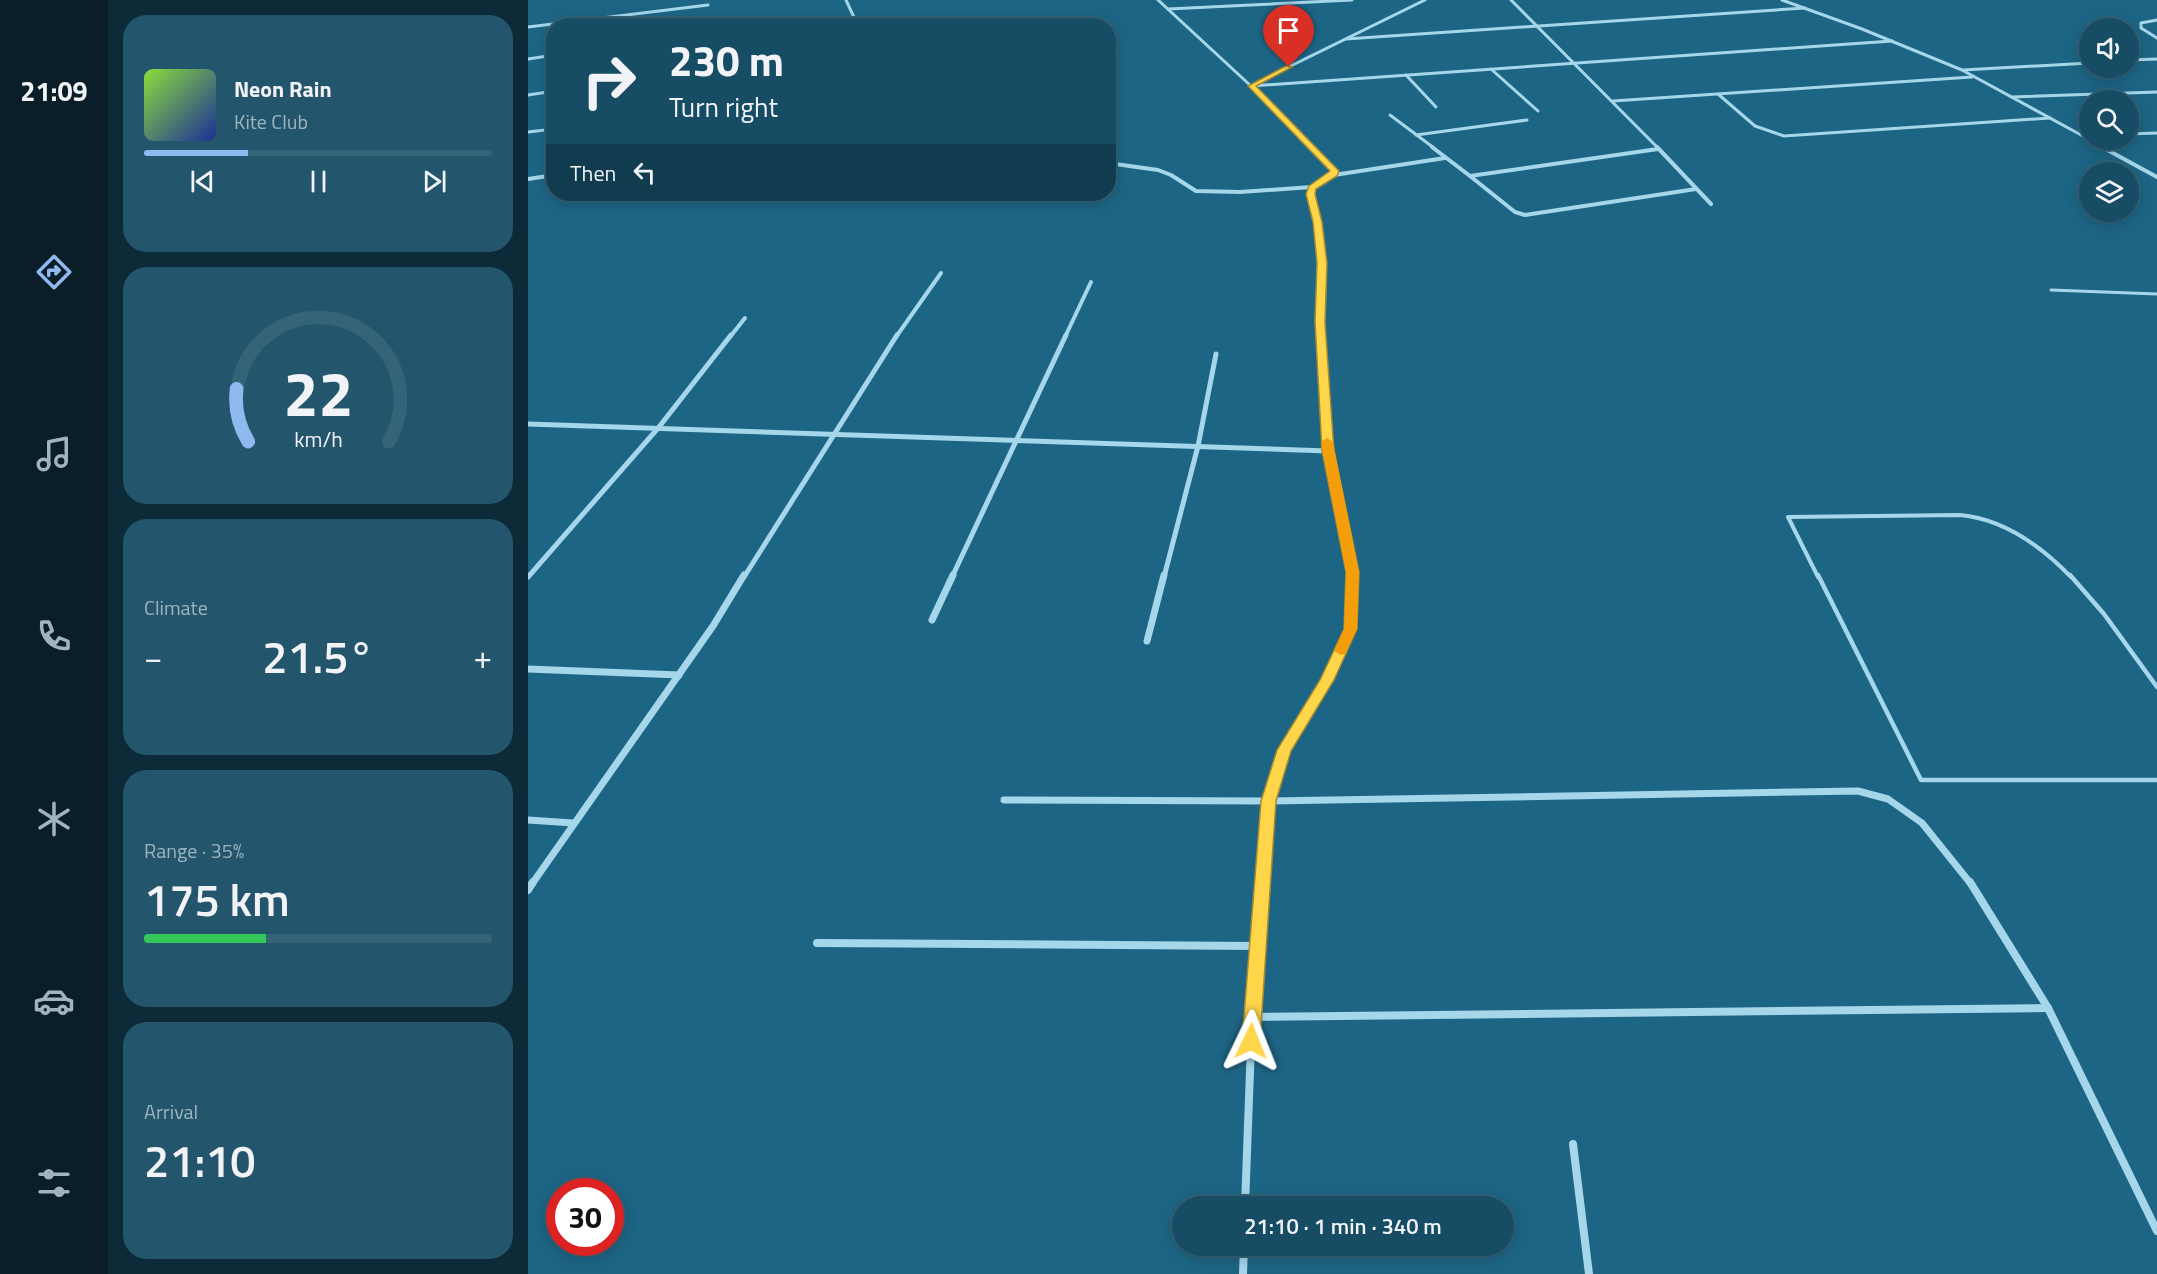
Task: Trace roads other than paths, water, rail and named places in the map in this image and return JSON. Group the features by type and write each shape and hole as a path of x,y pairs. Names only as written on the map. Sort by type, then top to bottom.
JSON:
{"street":[{"path":"846,0 854,18"},
{"path":"1158,0 1251,86 1335,171 1334,175"},
{"path":"1168,9 1352,0"},
{"path":"1251,86 1425,0"},
{"path":"1511,0 1613,101 1711,204"},
{"path":"1782,0 1962,70 2079,134"},
{"path":"602,18 708,5"},
{"path":"1346,39 1805,8"},
{"path":"2157,20 2141,23 2141,28 2157,38"},
{"path":"528,27 546,25"},
{"path":"1251,86 1892,41"},
{"path":"528,59 546,56"},
{"path":"2139,60 2157,59"},
{"path":"1962,70 2079,64"},
{"path":"1491,69 1538,111"},
{"path":"1406,75 1436,107"},
{"path":"1613,101 1974,77"},
{"path":"2011,97 2157,92"},
{"path":"528,95 546,93"},
{"path":"1718,94 1754,128 1767,134 1784,136 2050,118"},
{"path":"1390,115 1515,212 1525,215 1696,189"},
{"path":"1416,135 1527,120"},
{"path":"528,132 546,130"},
{"path":"2139,134 2157,133"},
{"path":"1470,176 1658,149"},
{"path":"2108,150 2157,177"},
{"path":"1116,164 1158,170 1196,191 1240,192 1312,187 1334,175 1445,158"},
{"path":"528,179 546,176"},
{"path":"1245,1196 1256,946 1268,801 1284,750 1327,680 1350,629 1352,572 1328,451 1320,322 1322,263 1317,222 1310,194 1312,187"},
{"path":"528,890 713,626 832,435 940,273"},
{"path":"932,620 1091,282"},
{"path":"528,577 659,427 746,318"},
{"path":"1147,641 1198,446 1216,354"},
{"path":"528,424 1328,451"},
{"path":"528,669 679,675"},
{"path":"1004,800 1268,801 1858,791 1888,799 1922,822 1964,872 2048,1008 2157,1231"},
{"path":"528,820 573,823"},
{"path":"817,943 1256,946"},
{"path":"1252,1017 2048,1008"},
{"path":"1573,1144 1589,1274"},
{"path":"1243,1274 1244,1256"}],"lane":[{"path":"2051,290 2157,294"},
{"path":"2157,687 2090,598 2053,558 2023,536 1986,519 1960,515 1788,517 1921,780 2157,780"}]}
